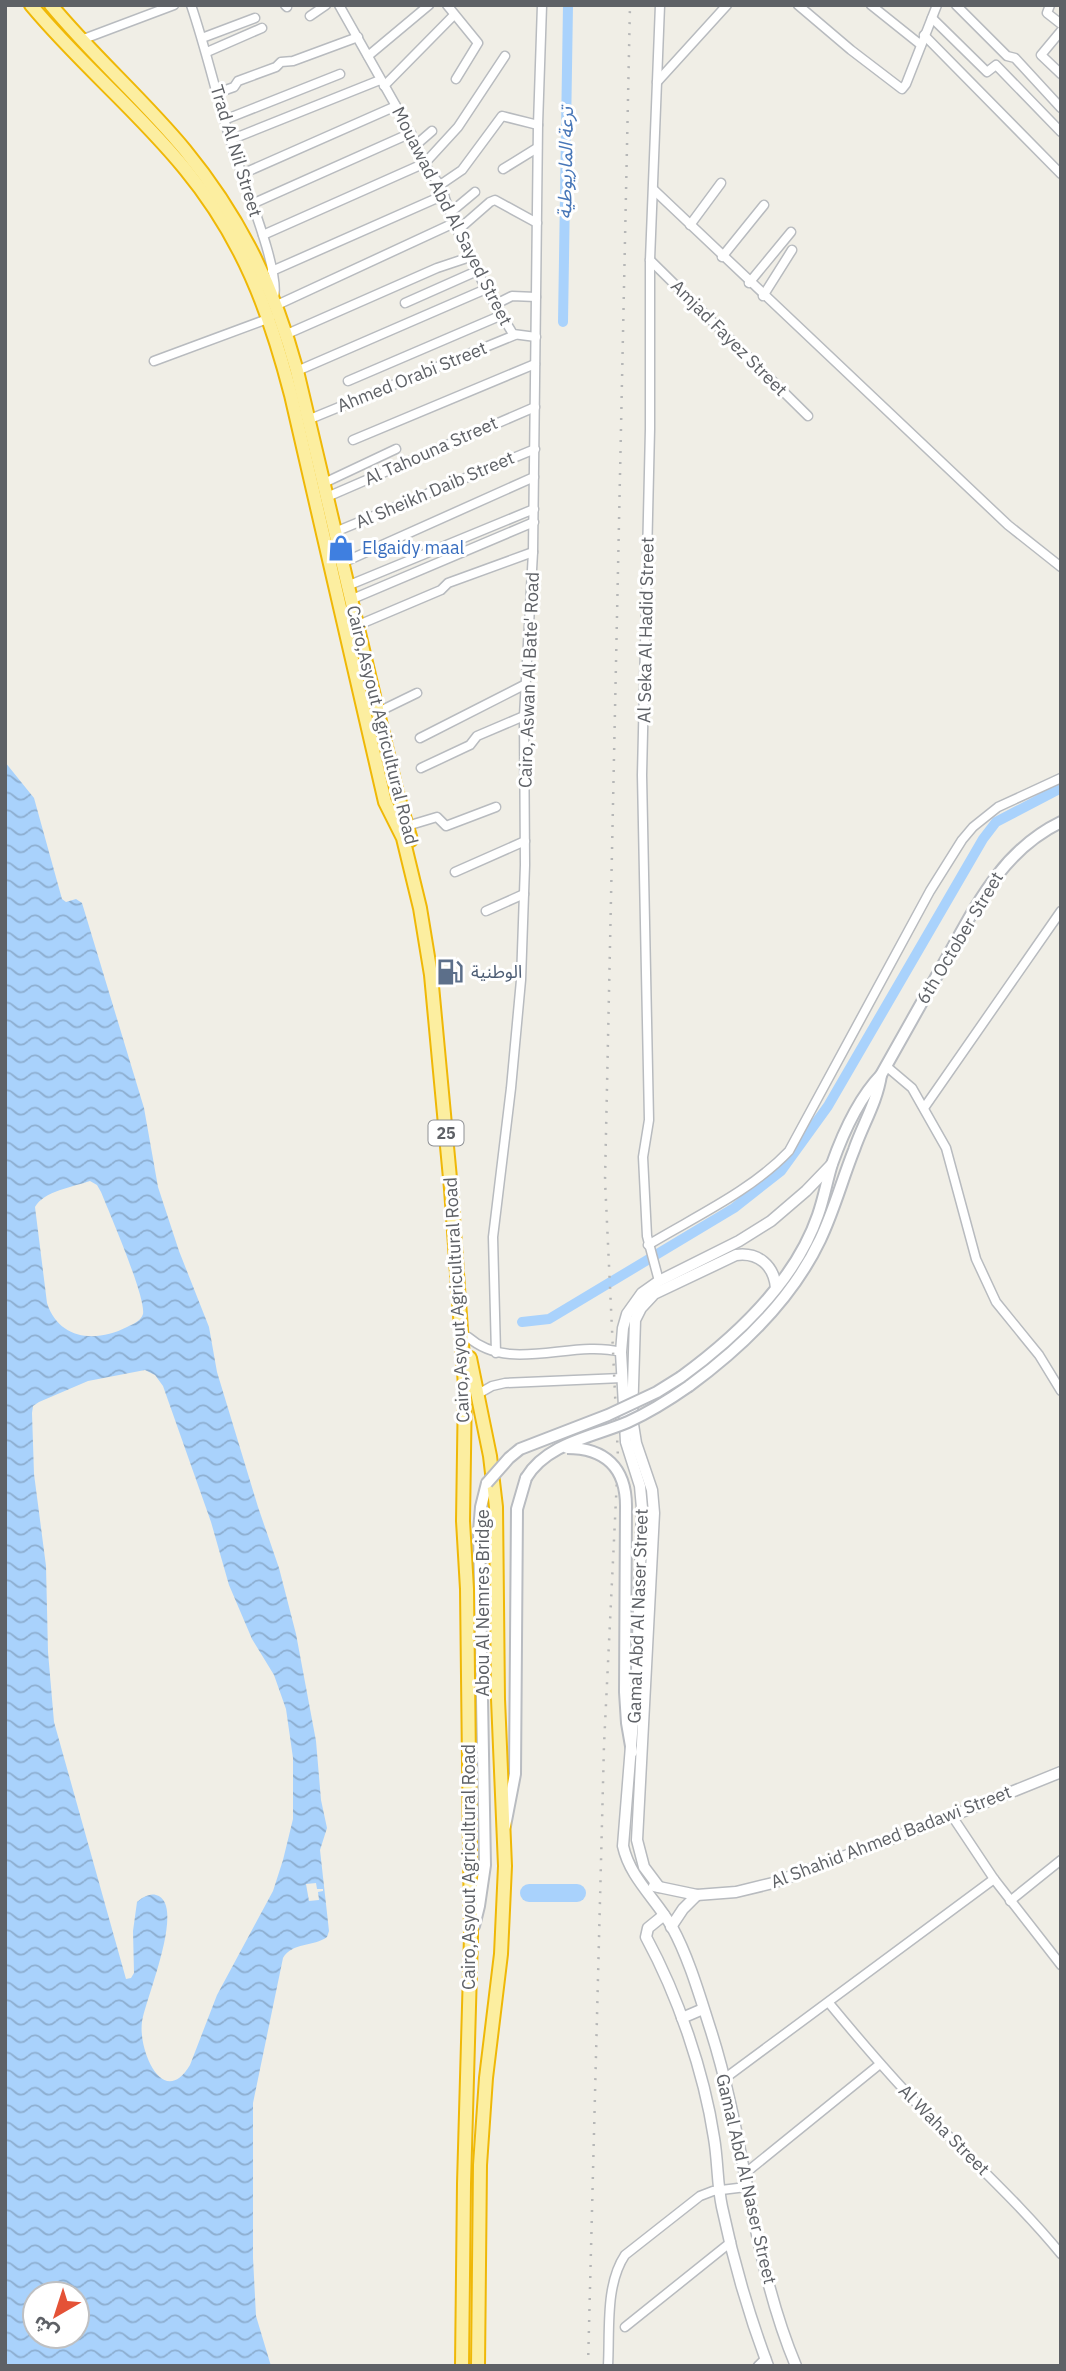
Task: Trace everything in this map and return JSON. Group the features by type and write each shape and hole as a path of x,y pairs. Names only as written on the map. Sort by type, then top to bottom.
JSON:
{"highway":[{"name":"Cairo,Asyout Agricultural Road","path":"31,5 186,170 241,254 270,318 292,395 384,802 403,838 413,875 432,986 451,1189 465,1386 463,1521 467,1616 471,1936 462,2366"},
{"name":"Cairo,Asyout Agricultural Road","path":"51,5 197,165 246,238 275,301 287,334 310,419 356,626 407,826 433,945 462,1232 468,1337 490,1456 496,1507 504,1896 501,1954 486,2078 480,2165 478,2366"}],"main road":[{"name":"6th October Street","path":"884,1070 990,884 1017,852 1033,838 1061,822"},
{"name":"Abou Al Nemres Bridge","path":"471,1936 480,1906 485,1865 479,1531 487,1483 520,1449 685,1382 736,1331 776,1287 797,1258 811,1232 833,1162 870,1087 884,1070"},
{"name":"Abou Al Nemres Bridge","path":"504,1832 515,1774 517,1509 526,1478 544,1456 634,1419 685,1382 720,1362 756,1328 789,1290 811,1257 826,1227 856,1144 873,1107 884,1070"},
{"path":"561,1447 590,1450 611,1463 624,1482 625,1692 632,1752"}],"street":[{"path":"81,40 174,5"},
{"name":"Trad Al Nil Street","path":"191,5 207,52 230,140 262,235 275,286 275,301"},
{"path":"310,16 326,5"},
{"name":"Mouawad Abd Al Sayed Street","path":"338,5 411,133 425,163 440,185 486,289 515,335 536,337"},
{"path":"368,56 429,5"},
{"path":"447,5 478,43 456,79"},
{"name":"Cairo, Aswan Al Bate' Road","path":"496,1353 493,1237 519,994 524,894 524,716 534,522 537,148 542,5"},
{"name":"Al Seka Al Hadid Street","path":"659,1281 649,1249 643,1157 649,1121 642,775 650,429 650,260 660,5"},
{"path":"657,82 727,5"},
{"path":"798,5 902,89 934,12"},
{"path":"871,5 920,45"},
{"path":"924,5 934,12 987,72 996,65 1061,132"},
{"path":"956,5 1007,57 1015,58 1061,108"},
{"path":"1050,5 1047,14 1061,24"},
{"path":"230,140 382,83 454,15"},
{"path":"202,38 255,18"},
{"path":"207,52 262,28"},
{"path":"1061,31 1041,55 1061,74"},
{"path":"924,35 1061,174"},
{"path":"217,93 234,87 238,81 276,67 281,62 293,61 358,37"},
{"path":"262,235 425,163 458,127 505,56"},
{"path":"224,120 340,74"},
{"path":"242,174 396,106"},
{"path":"440,185 462,170 502,116 538,125"},
{"path":"417,144 432,131"},
{"path":"252,204 411,133"},
{"path":"503,169 537,148"},
{"path":"690,225 721,183"},
{"path":"654,191 1008,525 1061,567"},
{"path":"451,212 475,192"},
{"path":"272,271 444,195"},
{"path":"275,301 456,226 495,200 537,223"},
{"path":"722,257 764,205"},
{"path":"749,282 791,232"},
{"path":"763,296 792,250"},
{"path":"287,334 437,268 470,257"},
{"name":"Amjad Fayez Street","path":"650,260 808,416"},
{"path":"405,303 477,271"},
{"path":"297,371 486,289"},
{"path":"496,304 512,296 536,297"},
{"path":"348,381 502,314"},
{"path":"155,361 270,318"},
{"name":"Ahmed Orabi Street","path":"310,419 515,335"},
{"path":"353,440 535,364"},
{"name":"Al Tahouna Street","path":"325,490 535,407"},
{"path":"325,490 396,449"},
{"name":"Al Sheikh Daib Street","path":"335,532 535,449"},
{"path":"342,563 534,477"},
{"path":"347,586 534,509"},
{"path":"350,600 534,522"},
{"path":"356,626 441,590 448,583 533,552"},
{"path":"420,738 526,684"},
{"path":"378,712 417,693"},
{"path":"421,768 470,745 477,736 524,716"},
{"path":"649,1249 751,1183 775,1166 789,1151 930,891 962,841 973,827 998,807 1061,778"},
{"path":"407,826 437,817 446,826 496,807"},
{"path":"455,872 525,841"},
{"path":"486,911 524,894"},
{"path":"924,1108 1061,911"},
{"path":"884,1070 912,1088 924,1108 946,1148 976,1259 996,1302 1040,1355 1061,1391"},
{"name":"Gamal Abd Al Naser Street","path":"796,2366 777,2314 743,2175 724,2080 704,2009 678,1938 664,1914 631,1871 623,1846 637,1671 642,1498 626,1442 621,1352 627,1314 642,1293 659,1281 739,1241 771,1221 806,1191 833,1162"},
{"name":"Gamal Abd Al Naser Street","path":"659,1887 644,1867 637,1840 654,1513 652,1490 636,1443 632,1418 634,1326 640,1308 654,1294 736,1255 750,1255 762,1260 774,1275 776,1287"},
{"path":"468,1337 486,1350 503,1354 595,1349 621,1352"},
{"path":"478,1394 497,1384 622,1378"},
{"name":"Al Shahid Ahmed Badawi Street","path":"637,1880 697,1895 736,1892 773,1883 1061,1772"},
{"path":"952,1816 994,1879 1061,1965"},
{"path":"1010,1900 1061,1860"},
{"path":"724,2080 994,1879"},
{"path":"671,1927 697,1895"},
{"name":"Gamal Abd Al Naser Street","path":"664,1914 648,1928 646,1934 682,2018 707,2098 715,2139 719,2190 764,2363"},
{"name":"Al Waha Street","path":"829,2003 880,2064 933,2120 1012,2196 1061,2254"},
{"path":"682,2018 704,2009"},
{"path":"743,2175 880,2064"},
{"path":"608,2366 613,2281 617,2267 625,2255 700,2196 719,2190 746,2187"},
{"path":"625,2327 731,2242"}],"water":[{"path":"5,762 34,798 62,899 66,902 76,899 82,903 144,1108 158,1187 179,1251 209,1327 217,1372 279,1568 296,1634 316,1741 321,1800 327,1828 320,1850 329,1931 327,1937 322,1940 292,1949 283,1958 253,2103 253,2258 256,2316 271,2366 5,2366","holes":["90,1181 97,1185 133,1273 143,1314 136,1322 115,1332 91,1336 80,1335 60,1325 47,1303 35,1207 52,1193","145,1370 155,1375 163,1386 211,1522 229,1585 252,1639 274,1675 286,1709 293,1758 293,1819 273,1891 217,1995 190,2065 180,2077 171,2081 162,2079 154,2071 148,2060 142,2034 142,2022 166,1933 167,1915 164,1902 156,1895 146,1896 137,1902 133,1931 134,1973 131,1978 126,1979 54,1722 48,1652 46,1566 34,1474 33,1406 88,1381"]}],"pier":[{"path":"316,1883 317,1889 323,1891 318,1892 319,1900 309,1901 306,1884"}],"waterway":[{"name":"ترعة الماريوطية","path":"563,322 568,5"},
{"path":"522,1322 549,1319 734,1208 781,1171 828,1106 983,839 996,822 1061,788"},
{"path":"529,1893 577,1893"}],"railway":[{"path":"588,2366 604,1745 618,1458 605,1180 630,5"}],"place":[{"name":"Elgaidy maal","path":"341,548"},
{"name":"الوطنية","path":"450,972"}]}
